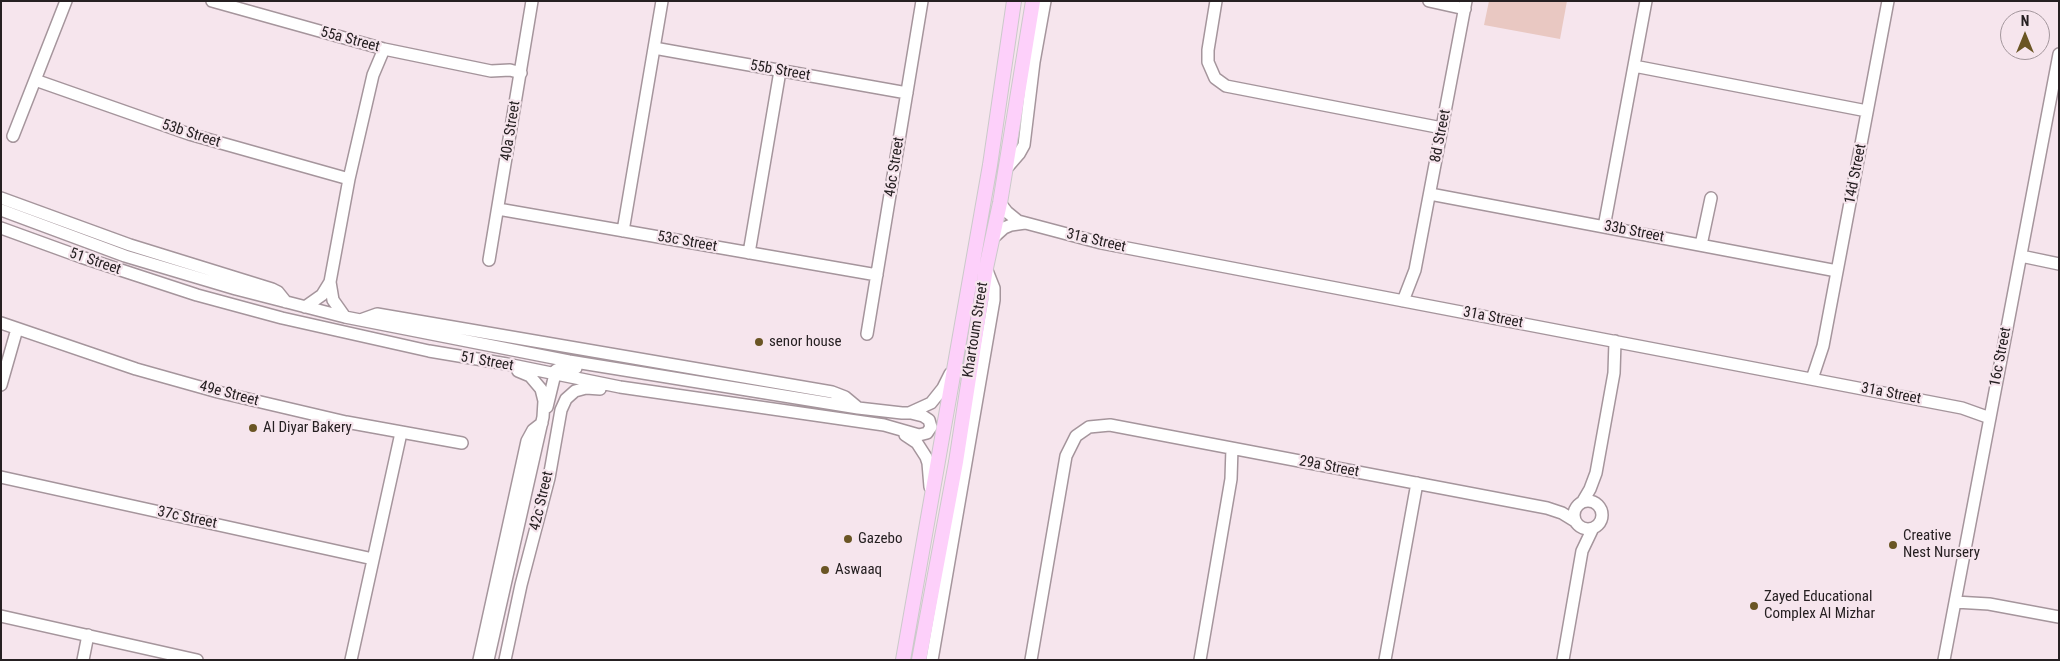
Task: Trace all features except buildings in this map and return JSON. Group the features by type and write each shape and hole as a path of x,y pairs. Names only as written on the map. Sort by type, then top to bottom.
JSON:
{"main road":[{"name":"Khartoum Street","path":"903,660 990,165 1014,1"},
{"name":"Khartoum Street","path":"919,660 956,462 986,268 1006,169 1033,1"},
{"path":"976,328 975,290 987,240 984,235 978,232"}],"street":[{"path":"13,136 66,1"},
{"name":"55a Street","path":"212,1 379,48 520,77"},
{"name":"40a Street","path":"489,260 532,1"},
{"path":"623,231 662,1"},
{"name":"46c Street","path":"867,334 922,1"},
{"path":"1006,169 1019,154 1024,144 1034,62 1045,1"},
{"path":"1216,1 1207,56 1215,78 1226,86 1442,128"},
{"path":"1429,1 1466,5"},
{"path":"1604,227 1646,1"},
{"name":"14d Street","path":"1817,380 1888,1"},
{"name":"8d Street","path":"1409,302 1466,5"},
{"path":"345,316 333,300 330,282 350,179 379,48"},
{"name":"55b Street","path":"654,48 907,93"},
{"name":"16c Street","path":"1944,660 2059,54"},
{"path":"1634,66 1867,111"},
{"path":"749,253 780,71"},
{"name":"53b Street","path":"35,80 190,134 350,179"},
{"name":"33b Street","path":"1430,194 1837,271"},
{"path":"1,198 130,245 275,290 286,302"},
{"path":"1702,245 1711,198"},
{"name":"31a Street","path":"1000,203 1012,217 1025,223 1101,243 1991,413"},
{"name":"53c Street","path":"498,209 877,276"},
{"name":"51 Street","path":"1,210 125,256 286,302 345,316 569,361 858,408 909,413"},
{"path":"993,238 1004,228 1025,223"},
{"name":"51 Street","path":"1,228 108,267 239,307 368,339 620,387 884,425 913,440 924,452 928,463 930,504"},
{"path":"2020,256 2059,264"},
{"path":"932,660 994,300 994,288 986,268"},
{"path":"305,307 322,295 330,282"},
{"path":"361,319 377,314 832,392 845,397 858,408"},
{"name":"49e Street","path":"1,323 136,369 218,392 291,410 401,433 462,443"},
{"path":"1,385 17,329"},
{"path":"1582,551 1574,513 1590,490 1596,473 1620,342"},
{"path":"909,413 931,403 946,383 957,359"},
{"name":"42c Street","path":"488,660 543,420 543,395 536,382 530,376 511,369 507,364"},
{"path":"478,660 527,441 533,430 543,420 554,375 559,368 566,367 643,380 661,375"},
{"name":"42c Street","path":"505,660 548,478 561,410 566,399 581,389 607,390 620,387"},
{"path":"884,425 920,435 927,434 931,427 929,420 923,416 909,413"},
{"name":"29a Street","path":"1031,660 1066,456 1066,442 1079,429 1091,421 1548,508 1562,513 1577,523"},
{"path":"351,660 401,433"},
{"path":"1202,659 1231,479 1237,465 1236,449"},
{"path":"535,452 543,451 547,455 548,478"},
{"path":"1596,473 1598,504"},
{"name":"37c Street","path":"1,477 373,559"},
{"path":"1386,660 1417,483"},
{"path":"1577,523 1585,529 1593,528 1599,524 1603,512 1598,504 1591,500 1580,503"},
{"name":"29a Street","path":"1548,508 1563,508 1580,503"},
{"path":"1563,660 1582,551 1593,528"},
{"path":"1956,597 2059,617"},
{"path":"1,616 198,660"},
{"path":"83,660 88,635"}],"shaded area":[{"path":"1489,1 1567,1 1560,39 1484,25"}],"place":[{"name":"senor house","path":"759,342"},
{"name":"Al Diyar Bakery","path":"253,428"},
{"name":"Gazebo","path":"848,539"},
{"name":"Creative Nest Nursery","path":"1893,545"},
{"name":"Aswaaq","path":"825,570"},
{"name":"Zayed Educational Complex Al Mizhar","path":"1754,606"}]}
